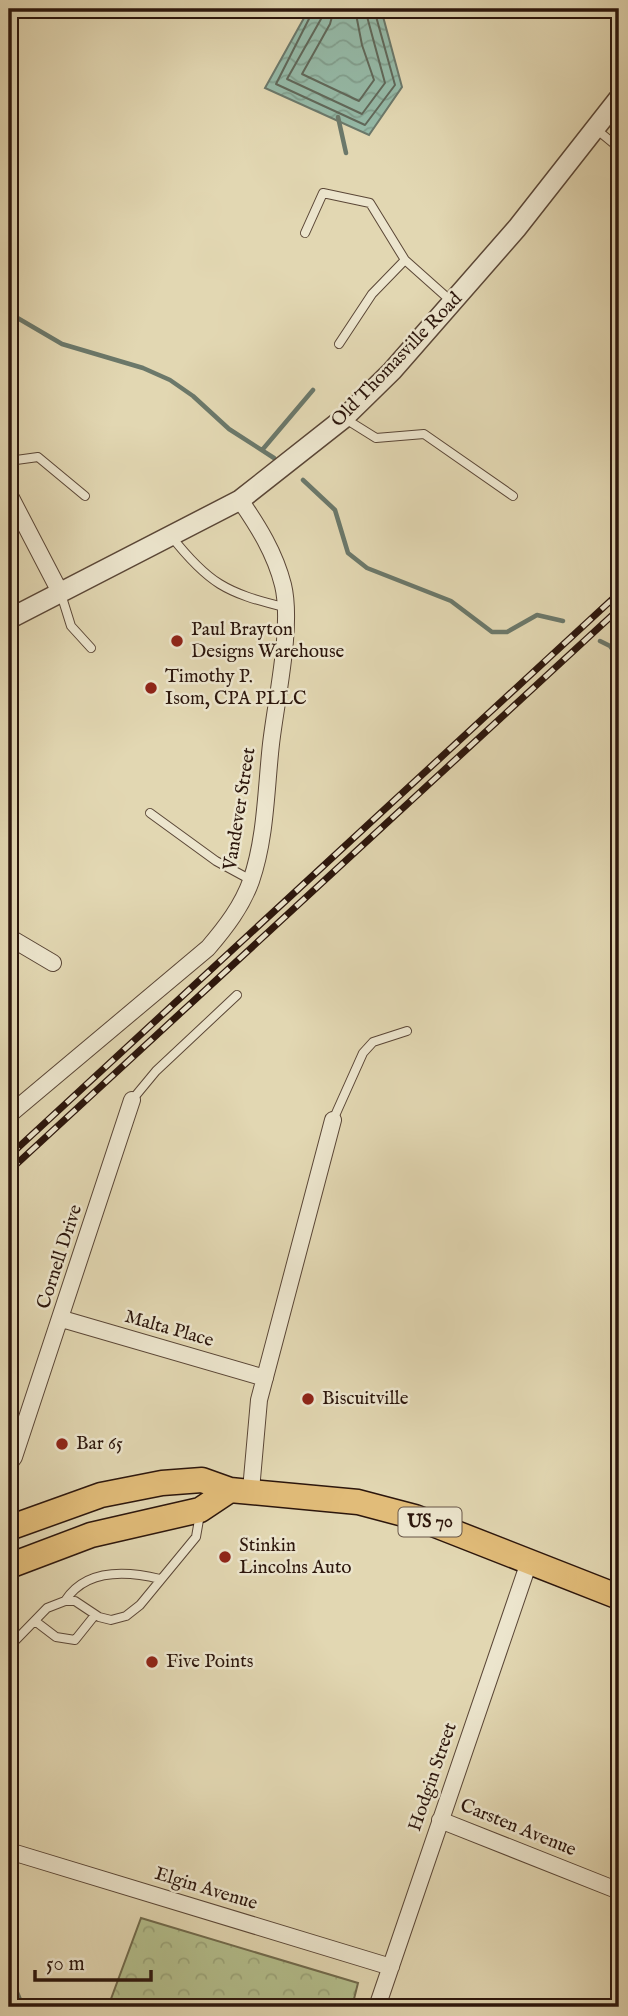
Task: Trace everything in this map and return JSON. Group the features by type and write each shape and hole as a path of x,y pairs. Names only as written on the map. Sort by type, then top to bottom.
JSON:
{"main road":[{"name":"US 70","path":"9,1528 100,1495 162,1483 202,1480 240,1490 358,1502 415,1517 619,1597"},
{"path":"9,1566 91,1535 200,1510 240,1490"}],"street":[{"name":"Old Thomasville Road","path":"9,620 240,500 344,418 392,371 453,303 596,129 619,97"},
{"path":"9,494 60,592"},
{"name":"Vandever Street","path":"9,1115 208,948 226,927 251,880 260,834 285,625 284,587 261,530 240,500"},
{"path":"9,937 53,963"},
{"name":"Cornell Drive","path":"9,1464 14,1457 62,1319 132,1100"},
{"path":"240,1490 259,1400 333,1120"},
{"name":"Malta Place","path":"62,1319 265,1378"},
{"name":"Hodgin Street","path":"377,2007 529,1562"},
{"name":"Carsten Avenue","path":"440,1820 619,1891"},
{"name":"Elgin Avenue","path":"9,1851 391,1967"}],"lane":[{"path":"596,129 619,148"},
{"path":"305,233 323,194 370,203 404,260 453,303"},
{"path":"339,344 372,294 404,260"},
{"path":"344,418 376,438 424,434 513,496"},
{"path":"9,461 38,457 85,496"},
{"path":"171,536 206,578 245,598 284,607"},
{"path":"60,592 72,626 91,648"},
{"path":"150,813 216,861 251,880"},
{"path":"132,1100 156,1070 237,995"},
{"path":"333,1120 363,1053 373,1042 407,1031"},
{"path":"9,1647 47,1608 65,1601 75,1601 95,1615 111,1620 126,1616 196,1537 200,1510"},
{"path":"65,1601 73,1587 88,1579 133,1572 160,1579"},
{"path":"34,1621 55,1637 75,1640 95,1615"}],"green space":[{"path":"141,1918 358,1983 352,2007 108,2007"}],"water":[{"path":"309,9 381,9 402,87 369,135 265,88"}],"waterway":[{"path":"338,117 346,153"},
{"path":"9,313 62,344 143,368 170,380 193,396 229,429 274,458"},
{"path":"263,449 313,390"},
{"path":"303,480 335,510 348,553 367,568 451,601 492,632 507,632 537,615 563,621"},
{"path":"600,641 610,646 619,659"},
{"path":"9,1973 23,2007"}],"railway":[{"path":"9,1156 619,593"},
{"path":"9,1171 619,609"}],"place":[{"name":"Paul Brayton Designs Warehouse","path":"177,641"},
{"name":"Timothy P. Isom, CPA PLLC","path":"151,688"},
{"name":"Biscuitville","path":"308,1399"},
{"name":"Bar 65","path":"62,1444"},
{"name":"Stinkin Lincolns Auto","path":"225,1557"},
{"name":"Five Points","path":"152,1662"}]}
